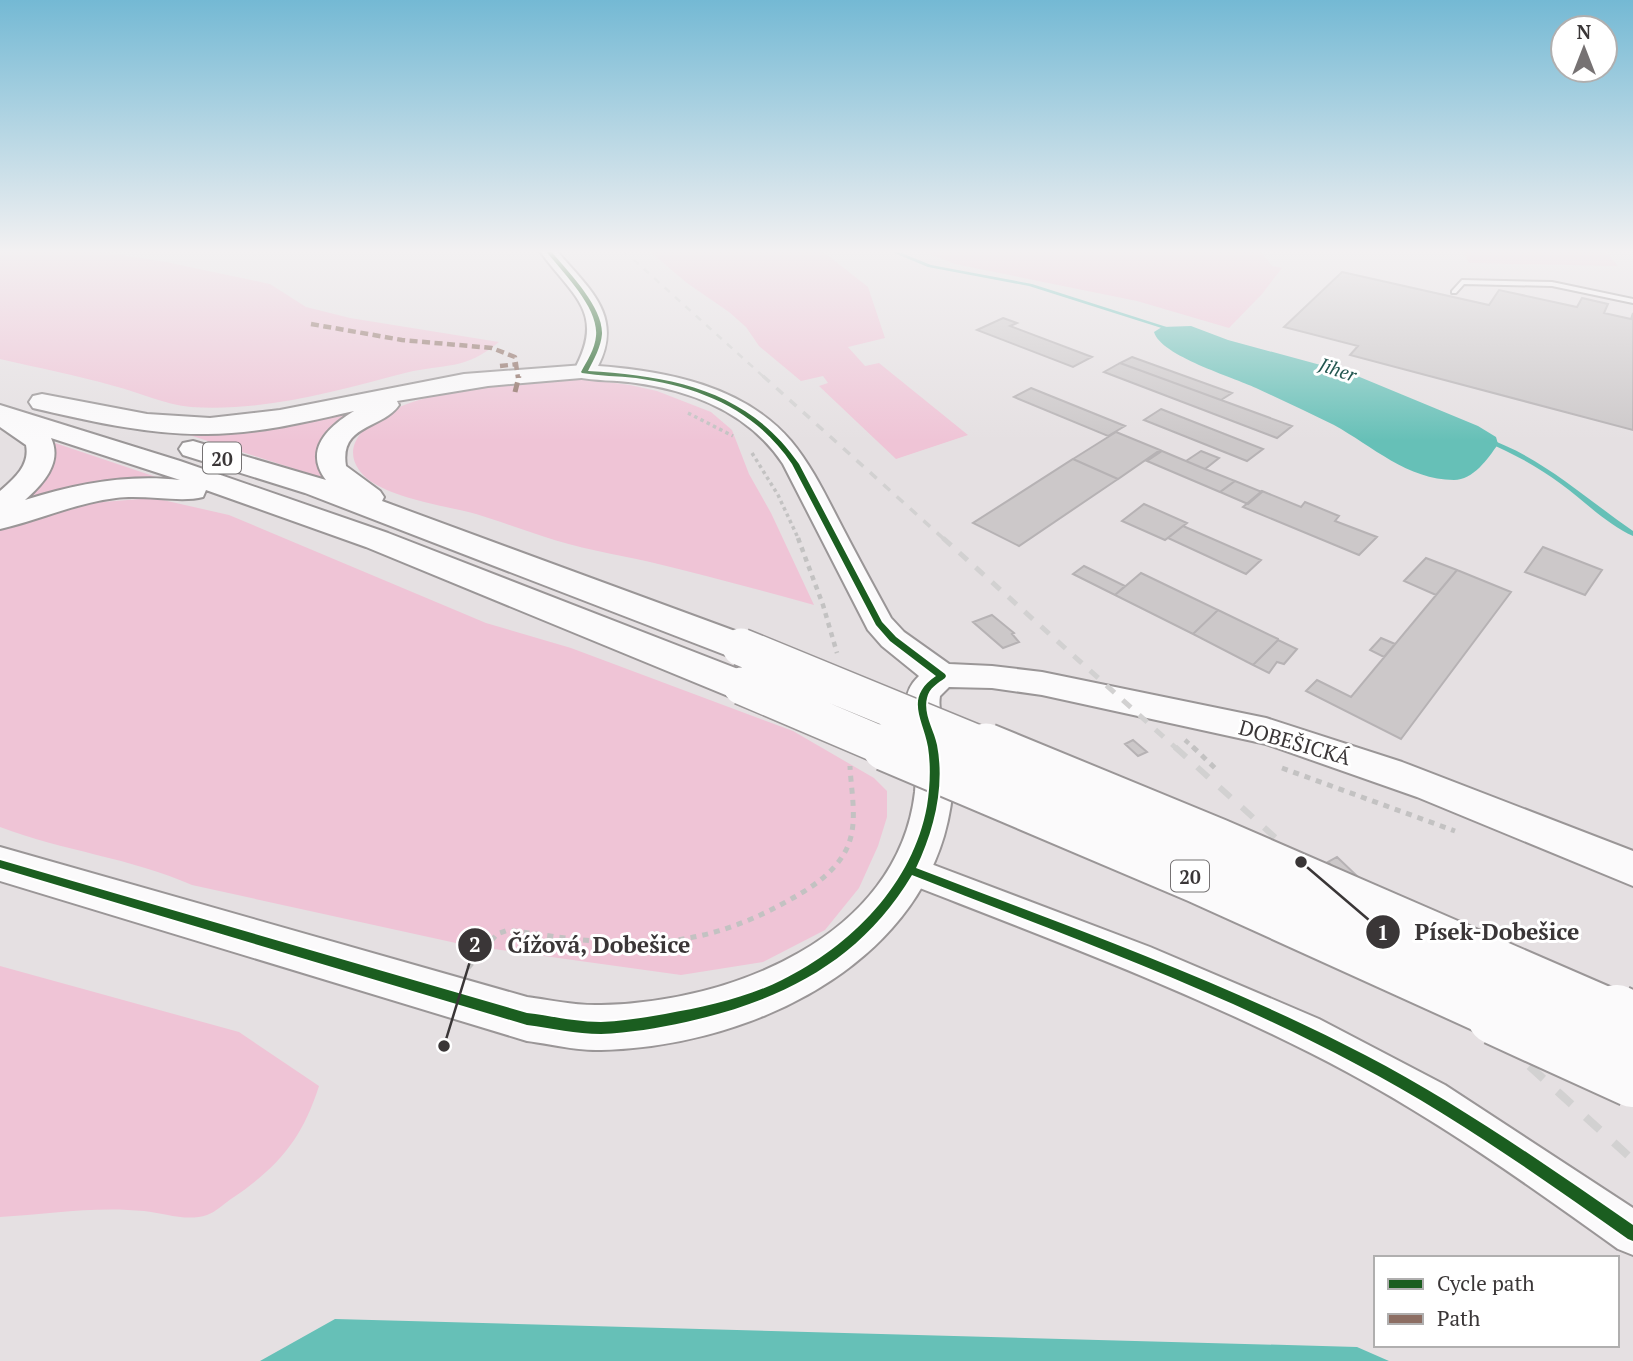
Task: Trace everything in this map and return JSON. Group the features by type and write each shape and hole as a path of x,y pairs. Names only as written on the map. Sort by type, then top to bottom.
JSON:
{"highway":[{"path":"42,402 164,424 207,426 294,415 444,385 519,374 584,372"},
{"path":"401,519 338,477 331,467 333,446 350,425 365,415 407,396 444,385"},
{"name":"20","path":"0,390 316,487 401,519 741,667 1197,879 1633,1077"},
{"path":"0,414 39,441 43,457 26,482 0,506"},
{"name":"20","path":"0,414 170,467 741,667 1217,842 1633,1023"},
{"path":"0,520 58,499 120,486 172,487 290,510"}],"street":[{"path":"0,864 527,1019 608,1028 695,1016 786,984 823,962 888,905 910,870 922,844 931,810 934,772 932,743 922,699 926,687 942,676 893,639 878,623 805,480 785,449 762,425 732,405 680,386 644,378 584,372 596,347 597,320 593,314"},
{"name":"DOBEŠICKÁ","path":"942,676 968,675 1038,683 1146,704 1303,742 1397,774 1633,869"},
{"path":"910,870 1210,987 1361,1059 1499,1142 1633,1234"}],"path":[{"path":"678,409 713,424 740,441"},
{"path":"748,447 773,486 801,551 834,642 839,665"},
{"path":"444,995 497,934 508,930 589,943 676,944 720,934 762,916 797,896 829,872 846,850 852,826 850,760"},
{"path":"1272,764 1466,835"}],"shaded area":[{"path":"0,314 332,314 499,342 475,358 454,365 405,373 299,399 218,408 181,406 100,382 0,359"},
{"path":"731,314 877,314 885,338 848,347 865,366 879,363 968,435 896,459 819,386 828,383 823,376 801,381 759,346 746,327"},
{"path":"1180,314 1243,314 1229,328"},
{"path":"584,379 657,391 711,412 732,430 749,474 771,513 814,605 671,567 569,544 476,514 396,494 368,479 355,462 354,447 360,434 378,418 399,407 478,387"},
{"path":"376,402 319,464 323,478 180,432"},
{"path":"52,442 165,480 0,513"},
{"path":"154,498 229,515 486,623 571,648 793,731 874,778 887,791 887,817 878,846 859,888 825,930 763,962 681,975 465,945 192,885 145,868 0,827 0,529 89,503"},
{"path":"0,966 239,1032 319,1086 305,1121 287,1150 264,1174 207,1215 184,1217 108,1209 0,1217"}],"water":[{"path":"1191,326 1228,340 1350,373 1478,426 1496,437 1498,444 1474,473 1461,479 1421,474 1391,460 1324,420 1183,357 1159,341 1154,332 1162,327"},
{"path":"335,1319 1357,1347 1389,1361 260,1361"}],"building":[{"path":"1298,314 1606,314 1631,319 1633,314 1633,430 1350,355 1358,346 1284,327"},
{"path":"1003,318 1017,323 1010,326 1092,357 1073,367 977,330"},
{"path":"1132,357 1232,393 1221,400 1120,363"},
{"path":"1120,363 1292,426 1277,438 1104,372"},
{"path":"1031,388 1125,426 1108,436 1014,397"},
{"path":"1161,409 1263,449 1247,461 1144,420"},
{"path":"1116,432 1160,450 1118,479 1073,459"},
{"path":"1162,451 1235,481 1220,492 1147,461"},
{"path":"1201,451 1219,458 1205,469 1186,461"},
{"path":"1073,459 1118,479 1019,546 973,523"},
{"path":"1235,481 1262,492 1248,504 1220,492"},
{"path":"1262,491 1301,507 1305,502 1339,516 1335,521 1377,537 1359,555 1243,507"},
{"path":"1144,504 1187,523 1165,540 1122,521"},
{"path":"1183,526 1261,560 1246,574 1168,538"},
{"path":"1543,547 1602,570 1585,595 1525,572"},
{"path":"1426,558 1457,570 1436,595 1404,581"},
{"path":"1084,566 1125,586 1115,595 1073,574"},
{"path":"1457,570 1511,592 1401,739 1306,691 1317,680 1351,697"},
{"path":"1141,573 1218,610 1193,634 1115,595"},
{"path":"1218,610 1278,640 1253,665 1193,634"},
{"path":"992,615 1014,633 1012,634 1019,642 1003,648 973,622"},
{"path":"1381,638 1395,644 1384,657 1370,650"},
{"path":"1278,640 1297,649 1284,664 1277,662 1269,673 1253,665"},
{"path":"1133,740 1147,752 1138,756 1125,744"},
{"path":"1337,857 1357,876 1348,881 1328,862"}],"waterway":[{"name":"Jiher","path":"1121,314 1173,330"},
{"name":"Jiher","path":"1486,440 1546,470 1633,534"}],"railway":[{"path":"693,314 765,378"},
{"path":"763,376 945,540"},
{"path":"943,538 1177,749"},
{"path":"1175,747 1474,1017"},
{"path":"1473,1015 1633,1160"}],"marked path":[{"path":"311,324 402,340 492,348 515,357 519,374 515,392"},
{"path":"500,366 518,364"}],"cycle path":[{"path":"0,864 527,1019 601,1028 678,1018 744,1001 786,984 811,970 858,935 897,890 924,838 931,810 934,776 933,749 923,716 922,700 927,689 942,676 893,639 879,623 796,464 773,436 754,419 733,405 685,386 634,376 584,372 598,341 599,330 594,314"},
{"path":"910,870 1138,958 1306,1031 1396,1078 1465,1120 1633,1234"}],"place":[{"name":"Písek-Dobešice","path":"1301,862"},
{"name":"Čížová, Dobešice","path":"444,1046"}]}
